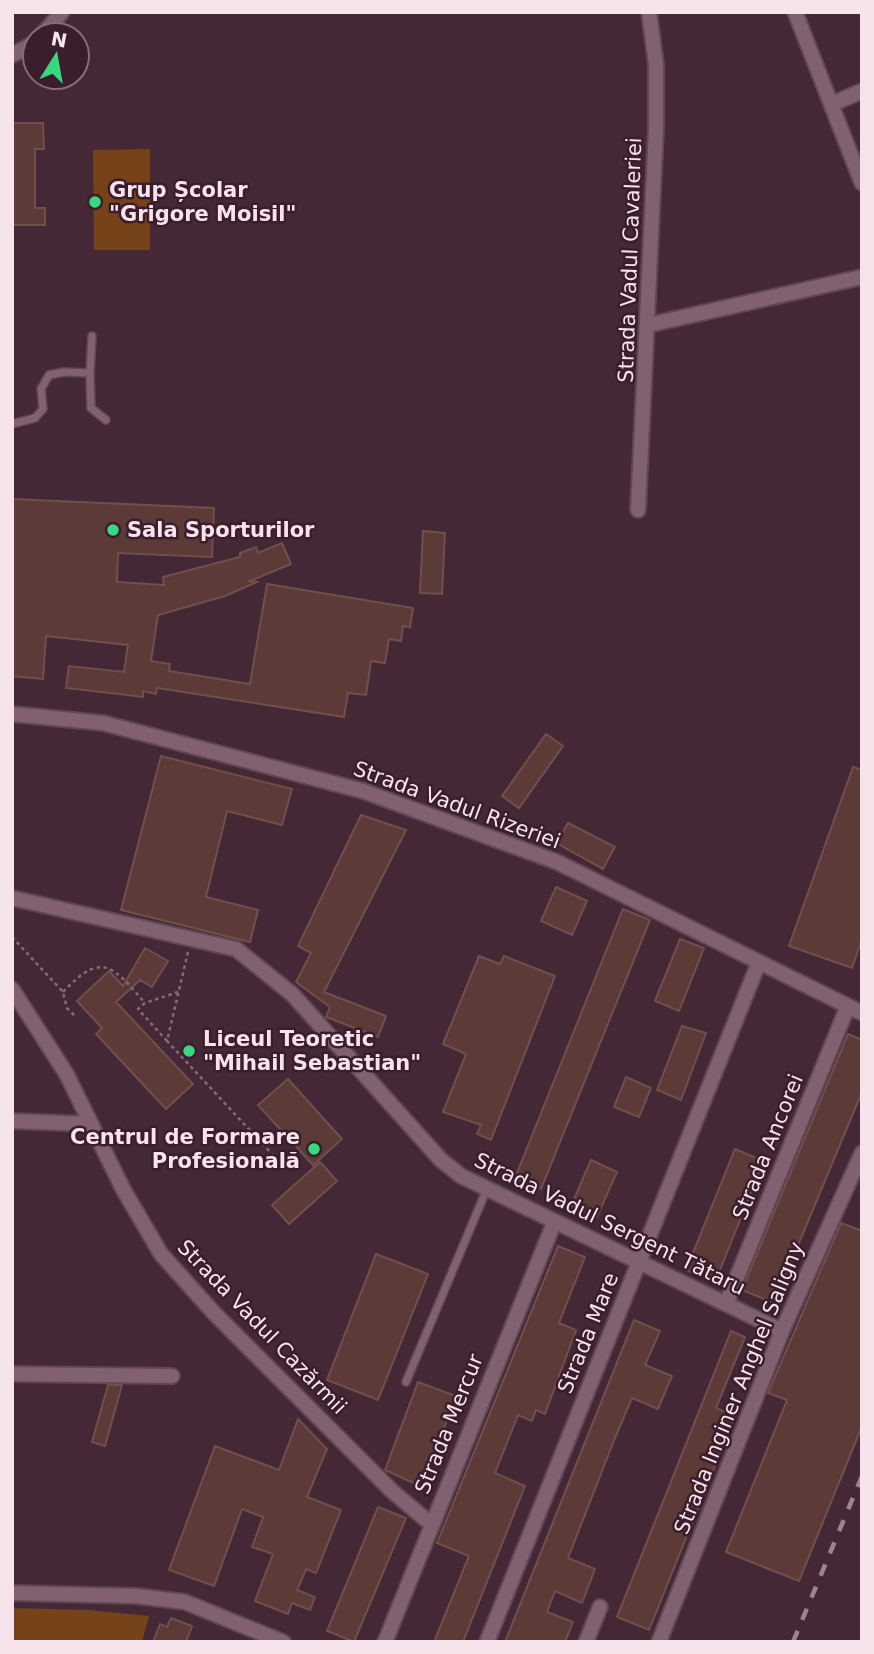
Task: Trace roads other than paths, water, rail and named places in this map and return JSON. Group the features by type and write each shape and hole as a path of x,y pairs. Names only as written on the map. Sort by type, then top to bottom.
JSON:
{"street":[{"name":"Strada Vadul Cavaleriei","path":"638,510 656,103 654,37 649,12"},
{"path":"795,12 862,183"},
{"path":"832,104 862,91"},
{"path":"648,325 862,277"},
{"name":"Strada Vadul Rizeriei","path":"12,715 103,723 363,791 557,862 862,1013"},
{"name":"Strada Vadul Sergent Tătaru","path":"12,898 236,949 292,994 441,1160 486,1191 782,1331"},
{"name":"Strada Mare","path":"487,1642 759,962"},
{"name":"Strada Vadul Cazărmii","path":"12,989 67,1075 123,1189 161,1254 244,1343 392,1491 431,1524"},
{"name":"Strada Ancorei","path":"726,1304 848,1006"},
{"path":"12,1121 91,1124"},
{"name":"Strada Inginer Anghel Saligny","path":"659,1642 782,1331 862,1153"},
{"name":"Strada Mercur","path":"385,1642 554,1223"},
{"path":"12,1374 172,1376"},
{"path":"12,1594 136,1596 185,1602 283,1642"},
{"path":"586,1642 600,1607"}],"lane":[{"path":"92,336 91,408 106,420"},
{"path":"12,425 35,418 43,409 41,389 49,375 64,372 90,373"},
{"path":"406,1382 486,1191"}],"railway":[{"path":"793,1642 862,1476"}],"place":[{"name":"Grup Școlar \"Grigore Moisil\"","path":"95,202"},
{"name":"Sala Sporturilor","path":"113,530"},
{"name":"Liceul Teoretic \"Mihail Sebastian\"","path":"189,1051"},
{"name":"Centrul de Formare Profesională","path":"314,1149"}]}
